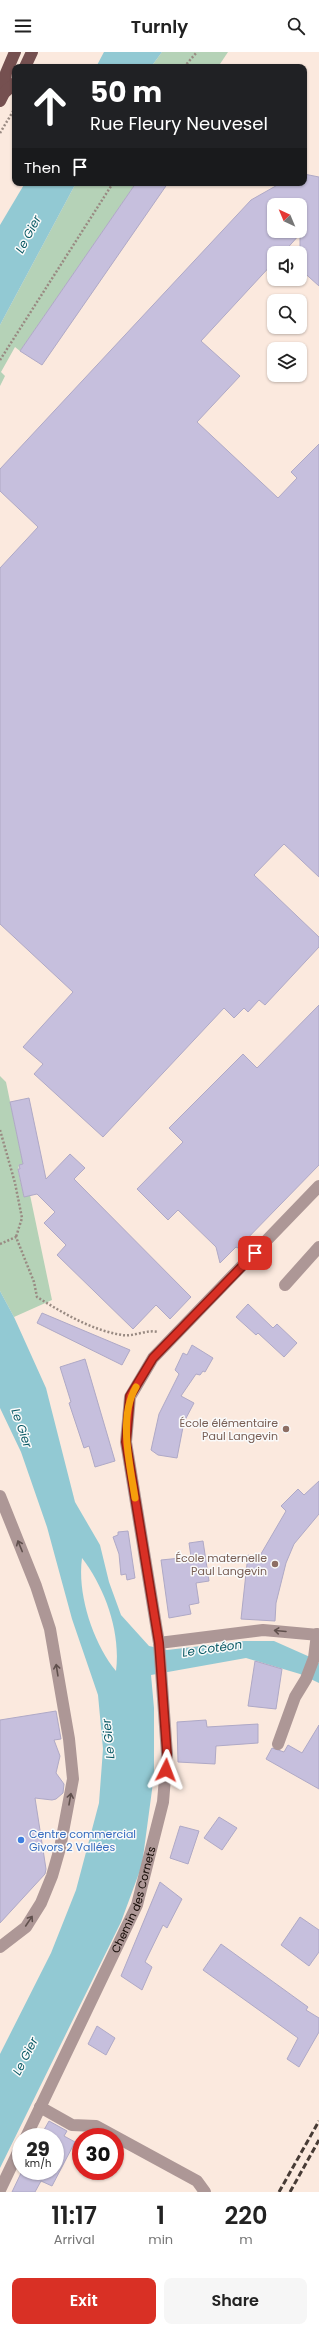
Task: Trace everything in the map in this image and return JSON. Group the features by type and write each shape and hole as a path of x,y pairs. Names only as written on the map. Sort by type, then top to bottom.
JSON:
{"main road":[{"path":"2,97 6,73 15,52"},
{"path":"26,64 32,52"},
{"path":"2,97 12,86"}],"street":[{"name":"Chemin des Cornets","path":"30,2128 137,1905 163,1802 167,1754 159,1643 126,1442 130,1396 153,1358 319,1186"},
{"path":"285,1285 319,1247"},
{"path":"0,1496 36,1586 50,1629 69,1739 73,1778 60,1848 52,1876 41,1903 26,1927 0,1947"},
{"path":"159,1643 263,1630 318,1635 314,1658 306,1679 295,1697 278,1744"},
{"path":"40,2107 72,2125 96,2126 197,2181 205,2192"},
{"path":"0,2190 12,2165"}],"path":[{"path":"187,64 197,52"},
{"path":"0,133 12,113"},
{"path":"0,360 111,186"},
{"path":"0,1130 16,1183 22,1218 16,1237 34,1282 37,1297 96,1329 123,1335 157,1331 169,1342"},
{"path":"0,1244 16,1237"}],"green space":[{"path":"162,52 228,52 220,64 153,64"},
{"path":"74,186 134,186 20,351 15,347 1,372 5,376 0,386 0,325"},
{"path":"0,1076 6,1082 23,1164 19,1165 18,1170 24,1197 30,1195 52,1300 14,1317 0,1291"}],"water":[{"path":"104,52 162,52 153,64 98,64"},
{"name":"Le Gier","path":"23,186 74,186 0,325 0,225"},
{"path":"0,1291 14,1317 46,1388 75,1502 100,1545 109,1582 121,1615 149,1646 167,1650 244,1641 274,1641 310,1657 319,1663 319,1683 300,1674 246,1658 151,1675 154,1708 154,1775 142,1865 121,1922 20,2128 12,2128 12,2144 0,2168 0,2054 51,1953 76,1890 99,1803 103,1749 98,1695 72,1619 47,1527 21,1452 0,1408","holes":["82,1558 98,1583 110,1611 114,1626 117,1656 116,1671 100,1647 88,1618 82,1587"]}],"building":[{"path":"307,175 319,177 319,286 307,275 307,246 300,246 300,238 307,238 307,198 267,198 267,238 296,238 289,246 267,246 267,270 201,341 240,376 197,422 278,498 297,478 291,472 319,444 319,877 284,844 254,875 319,937 319,947 265,1005 259,1000 248,1012 244,1008 234,1018 224,1008 103,1137 34,1074 43,1064 23,1047 73,992 0,924 0,568 38,527 0,491 0,469 251,200 276,186 307,186"},
{"path":"134,186 166,186 42,365 20,351"},
{"path":"319,1005 319,1165 238,1248 236,1247 220,1263 216,1247 178,1210 168,1220 137,1189 183,1142 169,1128 243,1054 257,1068"},
{"path":"29,1098 46,1179 70,1154 85,1168 74,1179 191,1297 170,1319 156,1305 133,1329 57,1255 66,1245 44,1223 55,1212 37,1194 24,1197 18,1169 20,1169 19,1165 23,1164 10,1102"},
{"path":"248,1304 273,1328 277,1324 297,1343 284,1357 258,1333 256,1335 236,1317"},
{"path":"42,1313 130,1350 122,1365 37,1323"},
{"path":"192,1345 213,1358 205,1372 203,1371 200,1375 196,1374 181,1396 194,1403 184,1422 177,1458 158,1455 151,1450 159,1414 179,1374 175,1370 183,1353 187,1355"},
{"path":"85,1359 115,1461 95,1467 89,1446 84,1448 69,1403 71,1402 60,1367"},
{"path":"319,1481 319,1514 294,1544 286,1563 276,1603 275,1621 241,1619 248,1555 258,1559 286,1511 281,1506 298,1489 304,1495"},
{"path":"128,1531 135,1578 127,1580 126,1574 121,1575 119,1554 113,1537 118,1535 118,1532"},
{"path":"203,1541 209,1581 196,1583 199,1603 189,1605 191,1614 169,1618 161,1560 191,1557 189,1543"},
{"path":"255,1661 282,1669 276,1709 248,1706"},
{"name":"Centre commercial Givors 2 Vallées","path":"56,1711 61,1739 54,1740 60,1756 56,1773 64,1784 63,1793 56,1799 52,1800 35,1798 46,1869 45,1874 0,1923 0,1720"},
{"path":"206,1720 207,1727 258,1724 258,1743 216,1746 215,1764 178,1762 177,1722"},
{"path":"319,1725 319,1789 266,1759 272,1748 284,1752 288,1745 302,1753"},
{"path":"219,1817 237,1828 222,1850 204,1838"},
{"path":"180,1826 199,1831 188,1864 170,1858"},
{"path":"160,1882 182,1899 167,1928 163,1925 145,1962 152,1967 142,1990 121,1976"},
{"path":"300,1917 319,1930 319,1952 309,1966 281,1945"},
{"path":"221,1944 308,2007 306,2010 319,2018 319,2032 299,2067 287,2059 298,2038 203,1970"},
{"path":"97,2026 115,2038 106,2055 88,2044"},
{"path":"49,2121 62,2128 45,2128"},
{"path":"64,2136 72,2140 72,2148 64,2163"},
{"path":"18,2180 55,2180 52,2186 41,2181 35,2192 12,2192"}],"railway":[{"path":"279,2192 319,2121"},
{"path":"290,2192 319,2140"}],"slow traffic":[{"path":"135,1498 126,1442 130,1396 136,1387"}],"place":[{"name":"École élémentaire Paul Langevin","path":"286,1429"},
{"name":"École maternelle Paul Langevin","path":"275,1564"},
{"name":"Centre commercial Givors 2 Vallées","path":"21,1840"}],"route":[{"path":"166,1770 167,1754 159,1643 126,1442 130,1396 153,1358 255,1253"}],"water label":[{"name":"Le Cotéon","path":"212,1648"}]}
